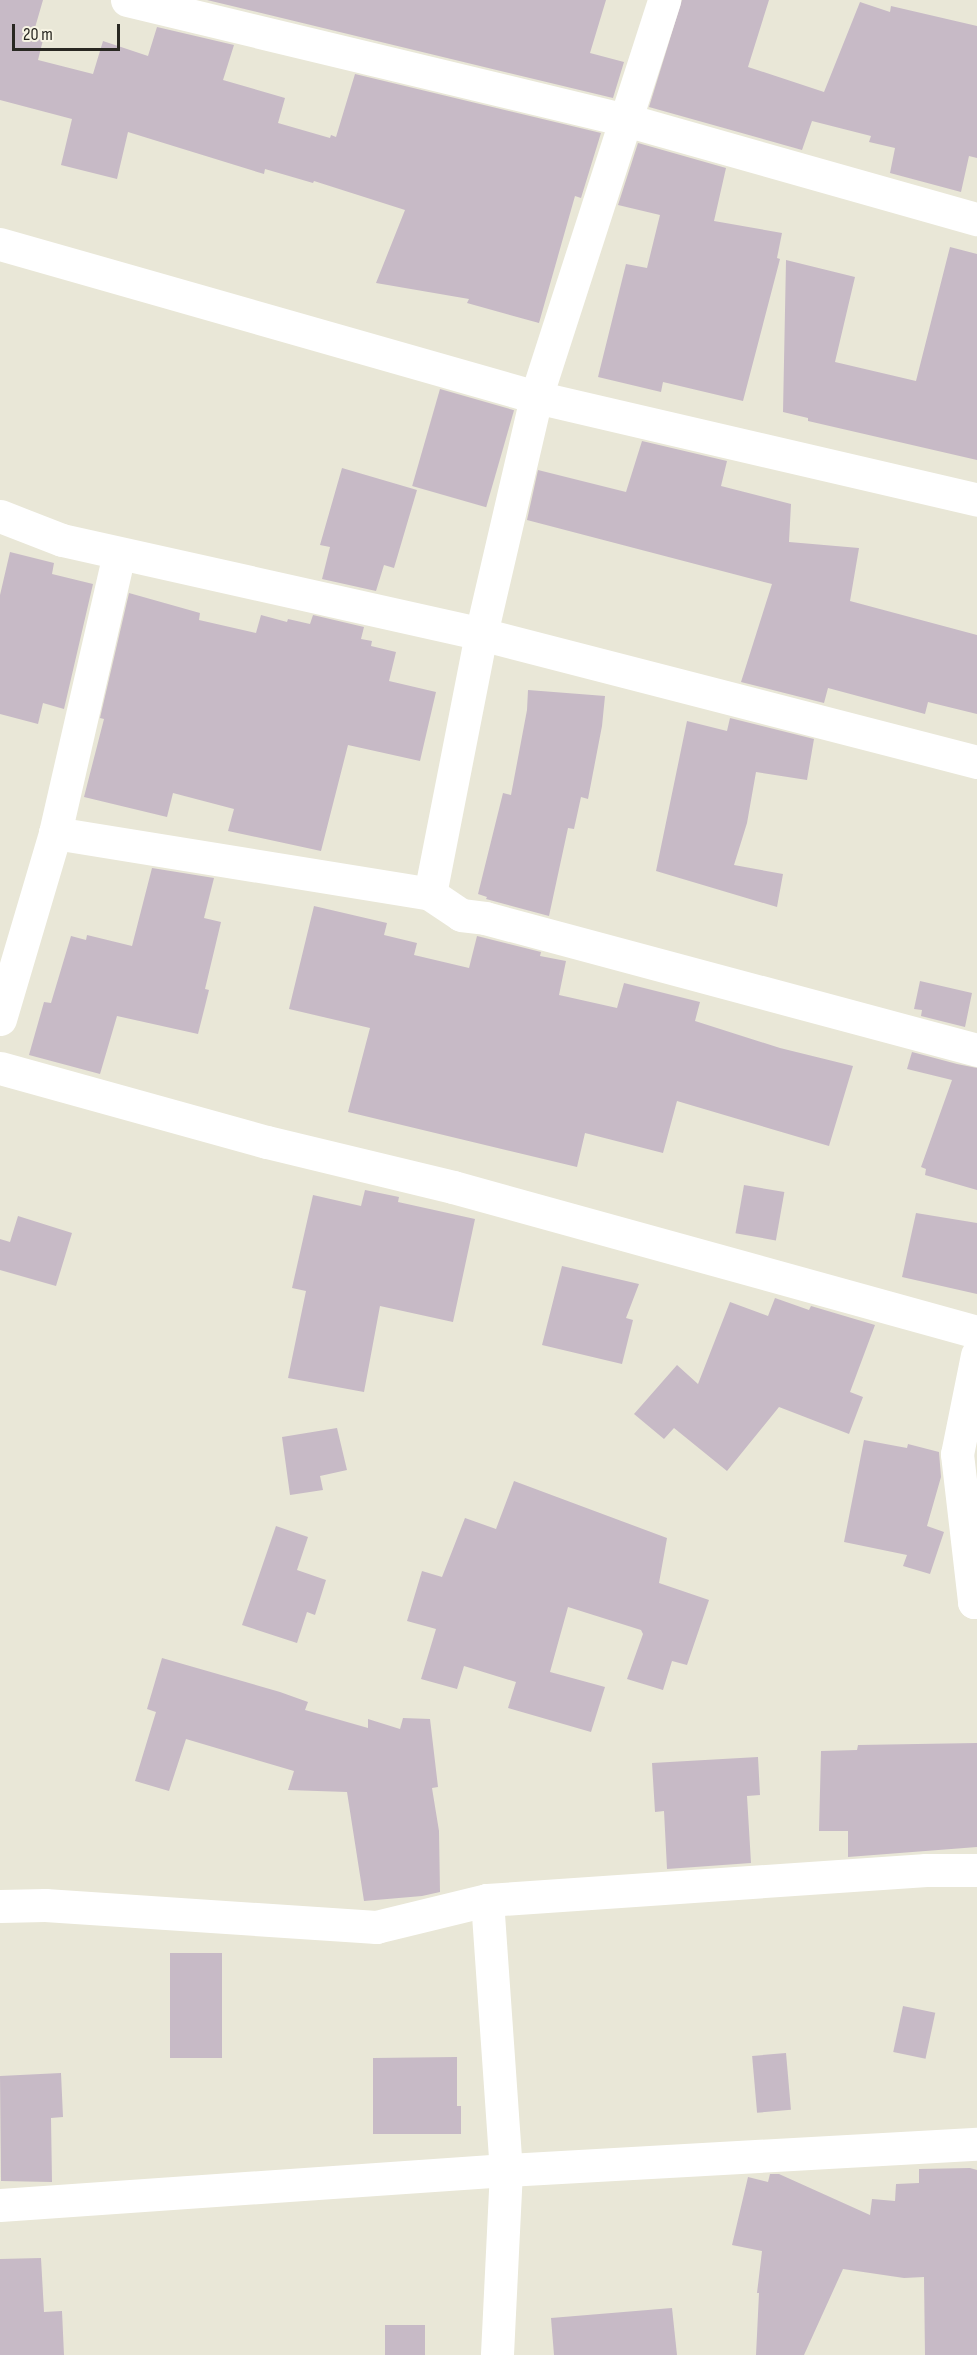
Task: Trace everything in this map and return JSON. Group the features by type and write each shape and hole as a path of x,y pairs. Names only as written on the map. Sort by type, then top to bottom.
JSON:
{"street":[{"path":"127,0 626,120 977,219"},
{"path":"429,894 481,634 536,397 664,0"},
{"path":"0,244 536,397 977,500"},
{"path":"0,516 62,540 481,634 977,762"},
{"path":"0,1019 56,833 119,554"},
{"path":"56,833 429,894 461,915 485,918 977,1050"},
{"path":"0,1068 267,1143 453,1187 977,1332"},
{"path":"977,1355 957,1454 974,1602 977,1602"},
{"path":"0,1906 45,1905 376,1927 487,1900 926,1870 977,1870"},
{"path":"487,1900 506,2170 497,2355"},
{"path":"0,2205 506,2170 977,2144"}],"building":[{"path":"0,0 43,0 32,38 43,40 38,60 93,74 103,41 148,56 157,27 234,45 223,80 285,98 278,123 330,138 331,135 336,137 355,74 601,133 581,198 575,196 539,323 467,303 469,299 376,283 405,210 314,181 313,183 265,169 264,174 128,132 117,179 61,165 72,119 0,100"},
{"path":"207,0 606,0 590,53 624,62 613,98"},
{"path":"682,0 769,0 748,67 824,92 860,2 890,12 891,6 977,26 977,158 969,156 961,192 890,173 895,148 869,142 871,136 812,121 802,150 649,107"},
{"path":"638,143 726,168 714,221 782,233 777,258 780,259 743,401 663,382 661,392 598,377 626,264 647,268 660,215 618,205"},
{"path":"950,247 977,254 977,460 808,421 808,418 783,412 786,260 855,277 835,362 916,381"},
{"path":"440,389 514,410 486,507 412,486"},
{"path":"642,441 727,461 721,486 791,504 789,542 859,548 850,601 977,635 977,714 928,702 925,714 828,688 824,703 741,682 772,584 527,520 538,470 626,492"},
{"path":"342,468 417,490 394,568 384,565 376,591 322,579 330,547 320,545"},
{"path":"10,552 54,563 52,574 93,584 64,709 43,703 38,724 0,714 0,595"},
{"path":"129,593 200,613 199,620 256,633 261,615 287,622 288,619 310,624 313,615 364,627 361,639 372,641 371,646 396,652 389,681 436,692 420,761 348,745 321,851 228,831 234,809 173,793 167,817 84,797 104,719 100,718"},
{"path":"528,690 605,696 602,726 588,799 581,797 574,829 568,828 549,916 486,899 487,897 478,894 503,793 511,795 527,710"},
{"path":"730,718 814,739 807,780 756,772 747,823 734,865 783,874 777,907 656,871 687,721 727,731"},
{"path":"152,868 214,878 204,918 221,922 205,989 209,990 198,1034 117,1016 100,1074 29,1055 44,1002 51,1003 71,936 86,940 87,935 132,946"},
{"path":"314,906 387,923 384,935 417,943 414,955 469,968 477,936 541,952 540,956 566,961 559,995 617,1008 624,983 700,1002 695,1021 780,1048 853,1066 829,1146 677,1101 663,1153 585,1133 577,1167 348,1112 370,1028 289,1009"},
{"path":"920,981 972,993 965,1027 921,1016 922,1010 914,1009"},
{"path":"912,1052 977,1068 977,1190 925,1175 926,1169 921,1167 952,1080 907,1069"},
{"path":"744,1185 784,1192 776,1240 735,1233"},
{"path":"365,1190 399,1197 398,1202 475,1219 453,1322 380,1306 364,1392 288,1378 306,1291 292,1288 313,1195 361,1206"},
{"path":"916,1213 977,1223 977,1294 902,1277"},
{"path":"18,1216 72,1233 56,1286 0,1270 0,1239 10,1242"},
{"path":"562,1266 639,1284 626,1318 633,1320 622,1364 542,1345"},
{"path":"775,1298 809,1310 811,1306 875,1325 850,1392 863,1397 849,1434 779,1407 727,1471 674,1428 664,1439 634,1414 677,1365 698,1384 730,1302 768,1316"},
{"path":"337,1428 347,1470 320,1476 323,1490 290,1495 282,1437"},
{"path":"864,1440 907,1448 908,1444 939,1452 941,1477 927,1526 944,1532 930,1574 903,1566 907,1555 844,1542"},
{"path":"514,1481 667,1538 659,1583 709,1600 687,1665 672,1661 663,1690 627,1679 643,1634 641,1630 568,1607 550,1672 605,1687 591,1732 508,1708 516,1682 464,1666 457,1689 421,1679 436,1629 407,1621 422,1571 442,1577 465,1518 496,1529"},
{"path":"276,1526 308,1537 297,1570 326,1580 315,1615 307,1612 297,1643 242,1625"},
{"path":"162,1658 280,1692 308,1702 305,1710 368,1728 368,1719 400,1729 403,1718 430,1719 438,1787 432,1788 439,1831 440,1892 422,1896 364,1901 347,1792 288,1790 294,1771 186,1739 169,1791 135,1781 156,1712 147,1709"},
{"path":"977,1743 977,1847 848,1857 848,1831 819,1831 821,1751 857,1750 858,1745"},
{"path":"758,1757 760,1795 747,1796 751,1863 667,1869 664,1811 655,1812 652,1763"},
{"path":"170,1953 222,1953 222,2058 170,2058"},
{"path":"903,2006 935,2013 926,2059 893,2052"},
{"path":"786,2053 791,2110 757,2113 752,2056"},
{"path":"457,2057 457,2106 461,2106 461,2134 373,2134 373,2058"},
{"path":"61,2073 63,2117 51,2118 52,2182 1,2181 0,2076"},
{"path":"970,2168 977,2170 977,2355 925,2355 924,2277 904,2278 843,2269 804,2355 756,2355 759,2293 757,2293 762,2251 732,2245 748,2177 768,2182 770,2174 779,2174 870,2215 872,2199 895,2201 896,2184 919,2183 919,2169"},
{"path":"41,2258 44,2312 62,2311 64,2355 0,2355 0,2259"},
{"path":"672,2308 677,2355 554,2355 551,2318"},
{"path":"385,2325 425,2325 425,2355 385,2355"}]}
